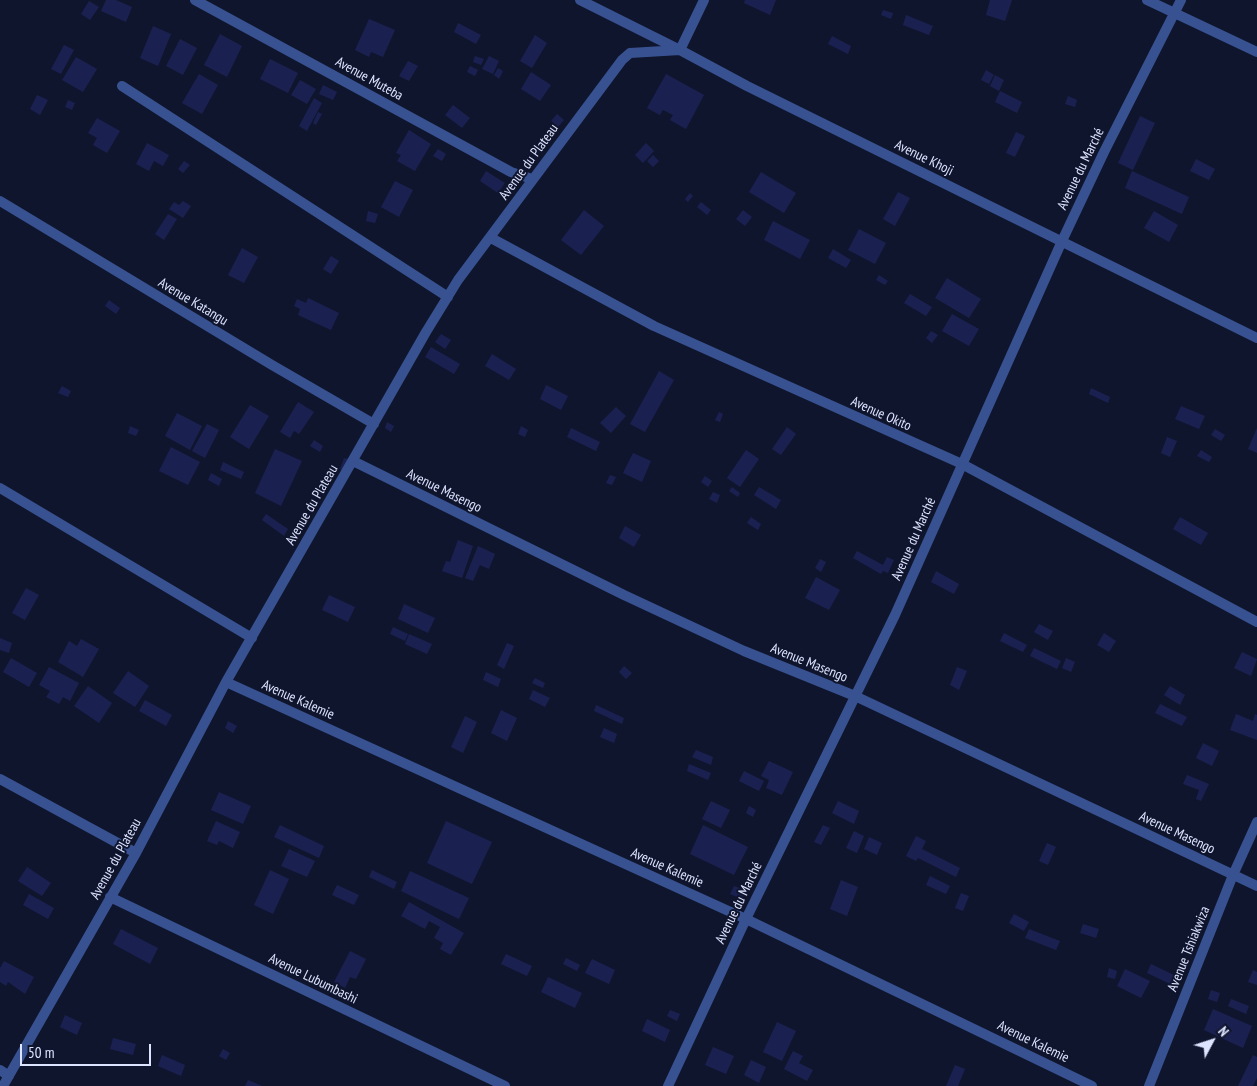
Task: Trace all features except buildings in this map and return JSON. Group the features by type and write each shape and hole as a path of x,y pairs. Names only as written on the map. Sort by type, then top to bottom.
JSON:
{"street":[{"name":"Avenue Muteba","path":"194,0 510,172 532,179"},
{"name":"Avenue Khoji","path":"580,0 747,86 1257,338"},
{"path":"680,50 704,0"},
{"path":"1147,0 1257,52"},
{"name":"Avenue du Marché","path":"668,1086 746,919 895,615 1062,241 1104,152 1181,0"},
{"name":"Avenue du Plateau","path":"3,1086 5,1073 136,853 226,682 448,297 532,179 626,56 630,53 680,50"},
{"path":"122,86 448,297"},
{"name":"Avenue Katangu","path":"0,201 272,365 374,424"},
{"name":"Avenue Okito","path":"491,238 654,326 962,464 1257,622"},
{"name":"Avenue Masengo","path":"353,461 633,599 744,651 855,696 1257,886"},
{"path":"0,488 252,638"},
{"name":"Avenue Kalemie","path":"226,682 746,919 1092,1086"},
{"path":"0,779 136,853"},
{"name":"Avenue Tshiakwiza","path":"1149,1086 1233,875 1257,822"},
{"name":"Avenue Lubumbashi","path":"110,897 505,1086"}]}
